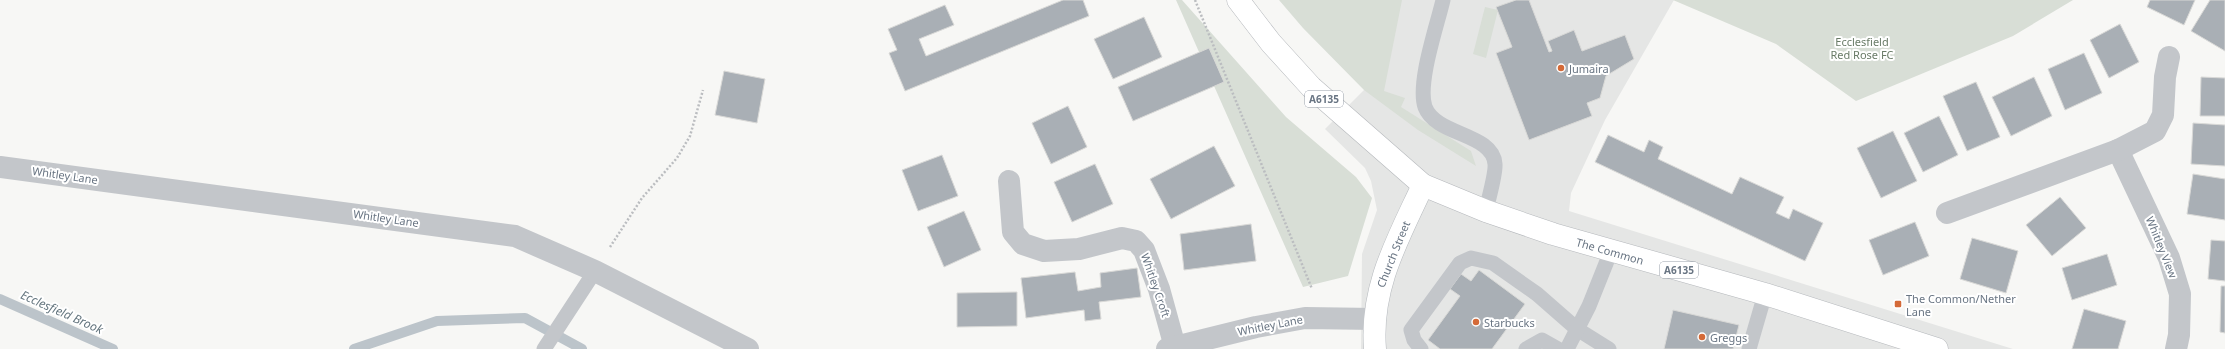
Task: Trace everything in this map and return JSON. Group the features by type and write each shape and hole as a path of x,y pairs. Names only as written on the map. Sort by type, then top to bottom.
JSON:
{"main road":[{"name":"A6135","path":"1238,0 1271,43 1311,87 1423,185"},
{"name":"The Common","path":"1423,185 1486,211 1611,251 1765,294 1937,349"},
{"name":"Church Street","path":"1375,349 1375,319 1378,291 1391,254 1423,185"}],"street":[{"path":"1947,213 2118,150 2155,131 2163,115 2165,77 2169,57"},
{"name":"Whitley View","path":"2118,150 2169,258 2180,294 2179,335 2176,349"},
{"name":"Whitley Lane","path":"0,166 515,236 595,271 748,349"},
{"name":"Whitley Croft","path":"1009,181 1013,232 1023,244 1044,251 1079,249 1122,238 1136,241 1144,250 1159,289 1171,348"},
{"name":"Whitley Lane","path":"1171,348 1256,327 1305,318 1324,317 1375,319"}],"lane":[{"path":"1443,0 1422,87 1425,108 1439,123 1487,146 1495,163 1486,211"},
{"path":"1567,349 1589,306 1611,251"},
{"path":"1420,349 1414,340 1411,330 1460,263 1471,258 1493,263 1515,277 1577,329 1609,349"},
{"path":"544,349 595,271"},
{"path":"1749,349 1765,294"},
{"path":"1526,349 1542,340 1558,349"}],"path":[{"path":"1195,0 1324,317"},
{"path":"595,271 642,198 677,158 690,136 703,90"}],"shaded area":[{"path":"1384,0 1674,0 1605,120 1571,193 1569,211 2013,349 1361,349 1362,254 1377,210 1371,181 1365,168 1325,129 1364,90"}],"green space":[{"path":"1176,0 1182,0 1286,117 1356,177 1372,198 1348,276 1303,287"},
{"path":"1279,0 1402,0 1384,91 1405,98 1401,107 1471,151 1476,166 1418,130 1364,90 1303,28"},
{"name":"Ecclesfield Red Rose FC","path":"1673,0 2073,0 2013,36 1856,101 1776,44"},
{"path":"1485,7 1498,10 1486,58 1473,54"}],"building":[{"path":"1063,0 1083,0 1089,16 905,91 889,53 897,50 888,29 945,5 954,25 919,39 926,56"},
{"name":"Jumaira","path":"1516,0 1529,0 1549,52 1552,51 1548,41 1574,30 1582,51 1625,35 1634,59 1606,76 1600,98 1587,103 1592,116 1529,140 1496,53 1512,47 1496,7"},
{"path":"2150,0 2195,0 2184,25 2147,7"},
{"path":"2210,0 2225,0 2225,51 2191,31"},
{"path":"1144,17 1162,57 1113,79 1094,39"},
{"path":"2120,24 2139,62 2109,78 2090,40"},
{"path":"1209,48 1224,82 1133,121 1118,87"},
{"path":"2084,53 2102,93 2065,110 2048,69"},
{"path":"724,71 765,79 757,123 715,115"},
{"path":"2034,77 2052,116 2011,136 1992,97"},
{"path":"2201,77 2225,78 2225,116 2200,116"},
{"path":"1976,82 2000,137 1967,151 1943,96"},
{"path":"1068,106 1087,147 1051,164 1032,123"},
{"path":"1939,116 1958,155 1923,172 1904,133"},
{"path":"2193,123 2225,125 2225,166 2191,164"},
{"path":"1893,131 1917,181 1881,198 1857,148"},
{"path":"1608,135 1644,152 1649,140 1663,147 1658,159 1732,194 1740,177 1784,197 1776,213 1789,219 1793,209 1823,223 1805,261 1595,162"},
{"path":"1214,146 1235,186 1171,219 1150,179"},
{"path":"942,155 958,196 918,211 902,170"},
{"path":"1095,164 1113,204 1072,222 1054,182"},
{"path":"2193,174 2225,179 2225,220 2187,214"},
{"path":"2060,197 2086,228 2052,256 2026,225"},
{"path":"964,211 981,250 944,267 927,227"},
{"path":"1915,222 1929,256 1883,275 1869,240"},
{"path":"1251,224 1256,261 1184,270 1180,234"},
{"path":"1972,238 2018,251 2006,293 1960,279"},
{"path":"2211,240 2225,241 2225,281 2208,279"},
{"path":"2107,254 2117,285 2072,300 2062,268"},
{"path":"1137,268 1141,297 1099,302 1101,319 1085,321 1084,310 1026,318 1021,278 1075,272 1078,291 1101,287 1100,273"},
{"name":"Starbucks","path":"1479,270 1525,304 1492,349 1440,349 1428,340 1460,296 1450,289 1461,274 1471,281"},
{"path":"2221,286 2225,286 2225,333 2220,332"},
{"path":"1017,292 1017,326 957,327 957,293"},
{"path":"2084,309 2126,321 2118,349 2072,349"},
{"name":"Greggs","path":"1673,310 1739,325 1733,349 1664,349"}],"waterway":[{"name":"Ecclesfield Brook","path":"0,299 113,349"},
{"name":"Ecclesfield Brook","path":"354,349 437,321 525,318 582,349"}],"place":[{"name":"Jumaira","path":"1561,68"},
{"name":"The Common/Nether Lane","path":"1898,304"},
{"name":"Starbucks","path":"1476,322"},
{"name":"Greggs","path":"1702,337"}]}
